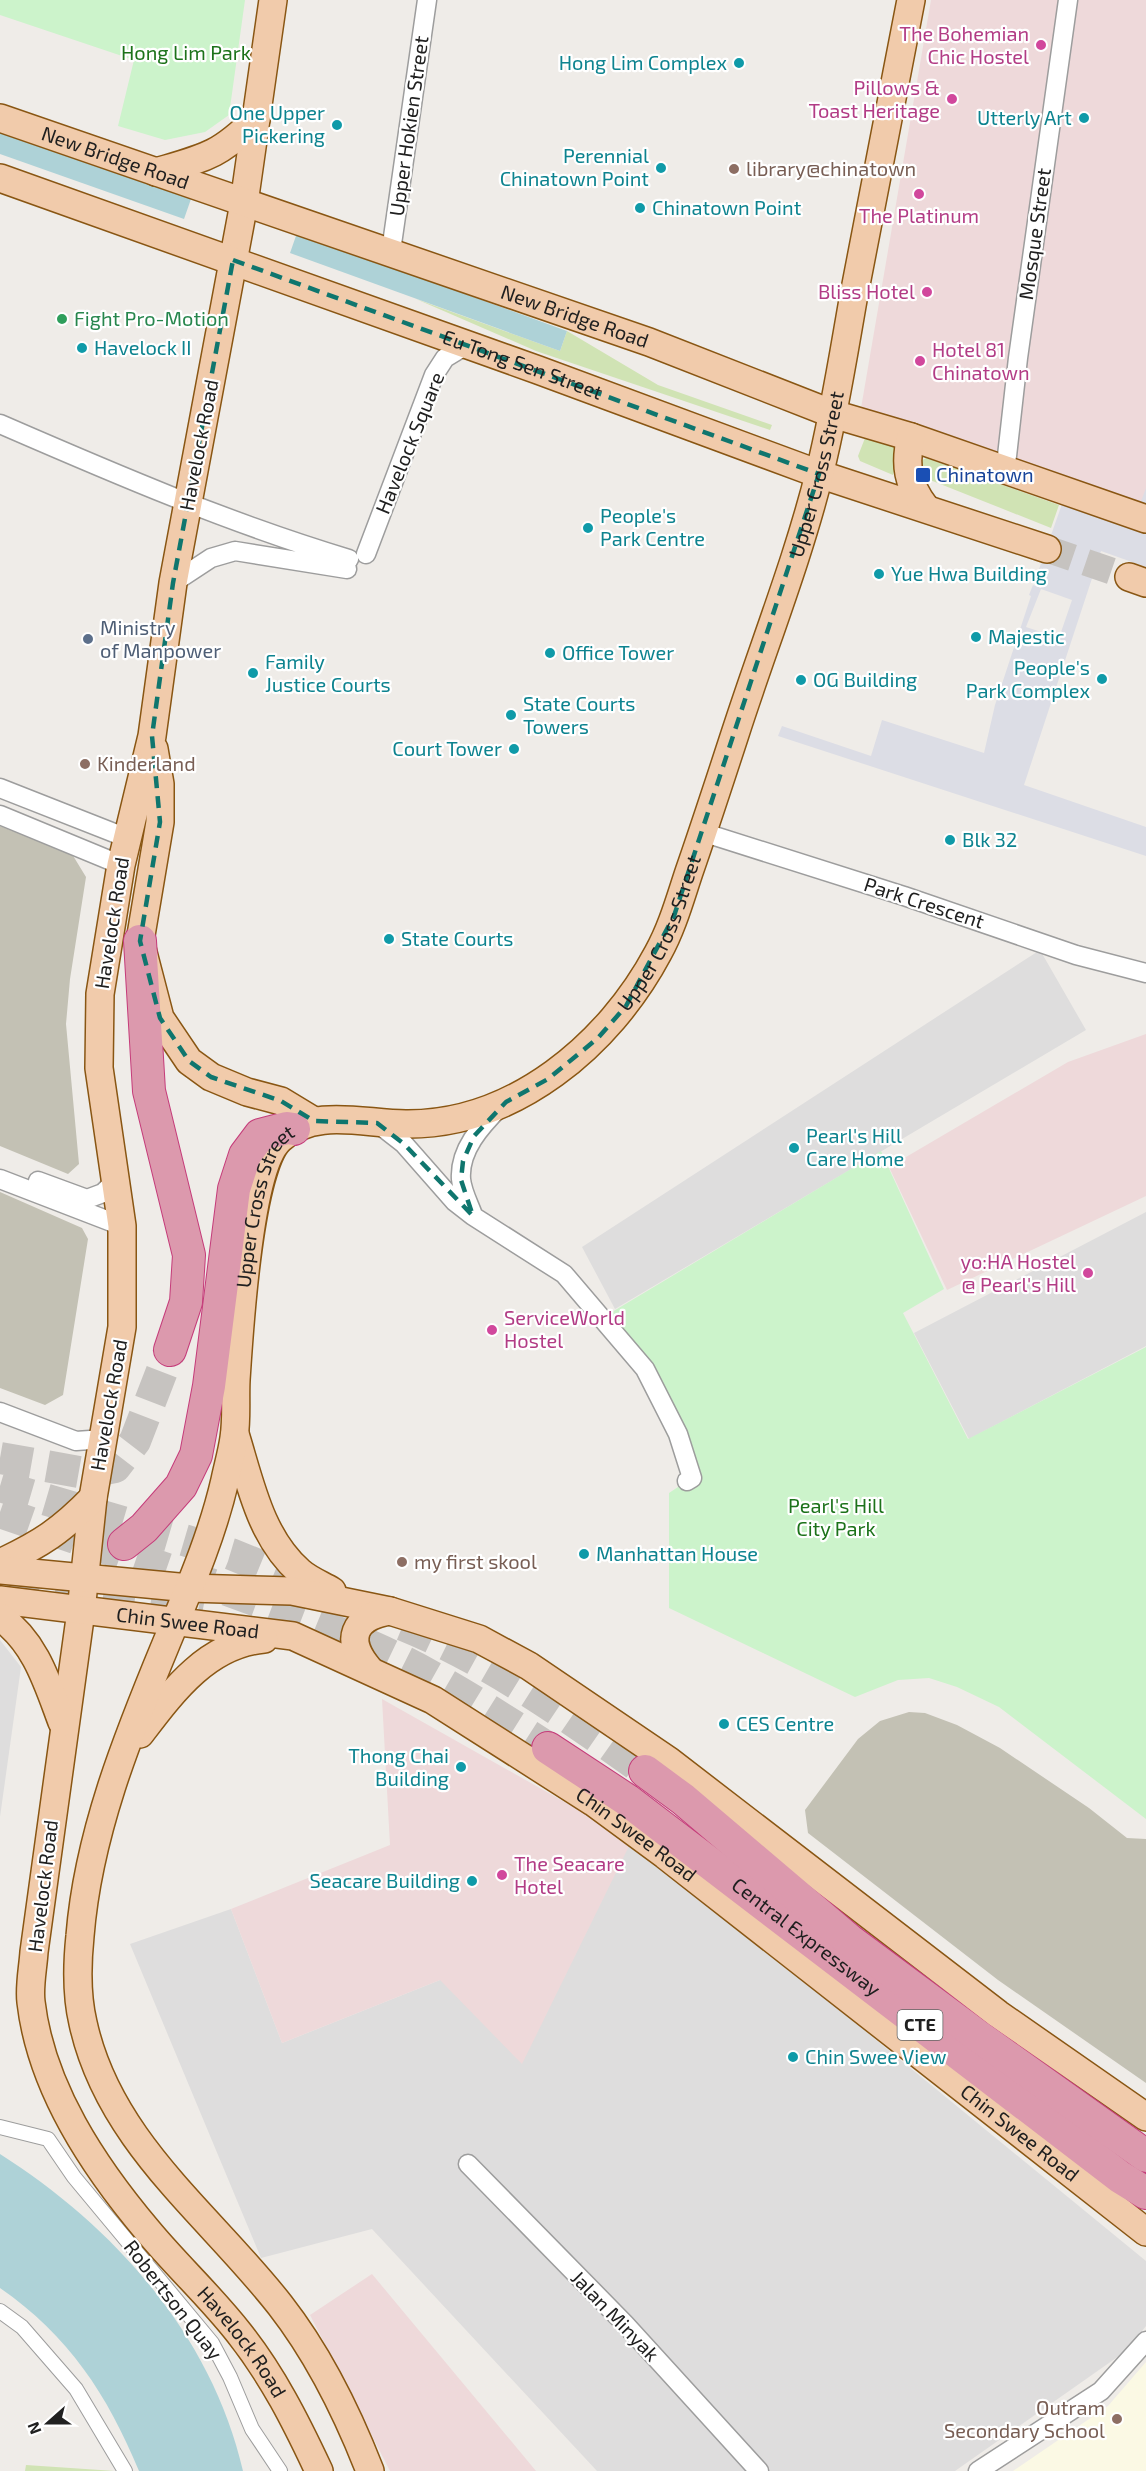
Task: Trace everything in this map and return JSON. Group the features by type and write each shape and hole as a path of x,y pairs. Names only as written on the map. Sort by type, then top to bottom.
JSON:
{"highway":[{"path":"140,941 149,1091 189,1255 186,1302 170,1350"},
{"path":"124,1544 144,1528 181,1486 195,1455 209,1386 234,1189 245,1155 260,1135 304,1125"},
{"name":"Central Expressway","path":"548,1748 627,1800 1133,2185 1146,2202"},
{"name":"Central Expressway","path":"645,1771 683,1799 849,1940 1140,2149"}],"main road":[{"name":"Havelock Road","path":"273,0 244,203 173,583 152,736 121,865 100,994 100,1077 122,1226 122,1327 93,1498 81,1611 63,1726 34,1952 31,2001 50,2077 75,2128 111,2183 148,2232 207,2295 268,2372 290,2408 319,2471"},
{"name":"Upper Cross Street","path":"176,1621 214,1520 235,1433 240,1331 259,1184 270,1151 280,1139 304,1125 340,1119 377,1123 427,1123 460,1117 506,1102 548,1078 598,1038 626,1006 658,954 674,916 819,474 833,414 911,0"},
{"name":"New Bridge Road","path":"0,118 650,342 833,414 911,437 1146,519"},
{"path":"156,172 214,155 238,137 256,119"},
{"name":"Eu Tong Sen Street","path":"0,178 126,225 233,260 468,344 819,474 1047,549"},
{"path":"911,437 906,468 910,484 925,507"},
{"path":"152,736 160,784 160,822 140,941 160,1018 189,1061 211,1077 247,1092 281,1101 304,1125"},
{"path":"235,1433 265,1525 281,1552 301,1573 347,1600"},
{"path":"0,1563 48,1539 64,1528 93,1498"},
{"name":"Chin Swee Road","path":"0,1570 84,1580 189,1588 292,1591 347,1600 390,1611 479,1639 530,1666 602,1714 754,1825 998,2014 1146,2117"},
{"name":"Chin Swee Road","path":"0,1600 293,1636 433,1700 593,1802 743,1916 1146,2232"},
{"path":"369,1669 355,1648 355,1636 359,1625 367,1617 390,1611"},
{"path":"0,1617 25,1638 34,1652 63,1726"},
{"path":"176,1621 120,1759 90,1866 82,1911 77,1966 84,2028 113,2099 149,2157 185,2200 261,2281 315,2355 351,2423 370,2471"},
{"path":"120,1759 167,1699 213,1656 244,1641 293,1636"}],"street":[{"name":"Upper Hokien Street","path":"391,251 427,0"},
{"name":"Mosque Street","path":"1002,468 1007,456 1019,346 1068,0"},
{"name":"Havelock Square","path":"354,561 434,375 445,358 468,344"},
{"path":"0,424 188,505 282,539 354,561"},
{"path":"173,583 211,558 235,551 354,561"},
{"path":"0,808 3,789 127,838"},
{"path":"43,832 51,808"},
{"path":"0,815 121,865"},
{"name":"Park Crescent","path":"702,832 904,896 1076,955 1146,973"},
{"path":"473,1216 461,1180 463,1161 474,1136 506,1102"},
{"path":"377,1123 404,1144 455,1202 564,1274 645,1369 678,1434 692,1478 687,1481"},
{"path":"0,1167 87,1199 103,1193 115,1181"},
{"path":"0,1179 122,1226"},
{"path":"0,1412 76,1441 104,1439"},
{"name":"Robertson Quay","path":"0,2127 48,2139 102,2212 212,2343 231,2377 252,2429 280,2471"},
{"name":"Jalan Minyak","path":"468,2164 625,2324 759,2471"},
{"path":"0,2311 22,2327 76,2390 125,2471"},
{"path":"978,2471 1101,2391 1146,2341"}],"highlighted area":[{"path":"233,260 819,474 674,916 626,1006 598,1038 548,1079 506,1102 474,1136 463,1161 461,1180 473,1216 404,1144 377,1123 314,1121 281,1101 211,1077 189,1061 160,1018 140,941 160,822 152,736 173,583"}],"shaded area":[{"path":"931,0 1146,0 1146,508 860,414"},
{"path":"1146,488 1146,567 1101,551 1024,785 1146,827 1146,856 778,736 782,726 871,756 882,720 984,753 995,705 1031,596 1029,595 1033,585 1041,588 1045,575 1038,572 1062,504 1131,528","holes":["1041,589 1072,600 1059,638 1026,627"]},
{"path":"0,826 72,854 86,877 70,979 66,1024 79,1164 68,1174 0,1146"},
{"path":"1040,950 1086,1030 615,1309 582,1247"},
{"path":"1146,1034 1146,1196 947,1290 889,1167 1068,1062"},
{"path":"0,1192 82,1228 88,1239 63,1395 45,1405 0,1388"},
{"name":"yo:HA Hostel @ Pearl's Hill","path":"1146,1212 1146,1346 969,1439 914,1333"},
{"path":"0,1640 21,1667 0,1817"},
{"path":"382,1699 632,1840 522,2064 440,1980 282,2043 231,1909 390,1845"},
{"path":"909,1712 925,1713 957,1725 1000,1748 1089,1808 1127,1838 1146,1839 1146,2083 998,1980 808,1833 805,1810 858,1739 880,1721"},
{"path":"632,1840 1146,2261 1146,2326 1126,2351 955,2471 597,2471 372,2229 261,2258 130,1944 231,1909 282,2043 440,1980"},
{"path":"372,2274 536,2471 390,2471 310,2315"},
{"name":"Outram Secondary School","path":"1146,2362 1146,2471 1013,2471 1108,2406"}],"green space":[{"name":"Hong Lim Park","path":"0,0 245,0 229,115 205,132 165,140 118,126 134,60 0,15"},
{"path":"416,299 560,351 567,331 658,385 772,425 770,430 536,351"},
{"path":"869,436 901,447 893,475 860,461 858,456 865,438"},
{"path":"926,458 1059,505 1051,528 920,476 919,462"},
{"name":"Pearl's Hill City Park","path":"881,1151 944,1289 903,1313 968,1439 1146,1347 1146,1819 999,1707 957,1687 929,1678 898,1680 855,1697 669,1608 669,1493 687,1481 642,1377 597,1321"},
{"path":"26,2465 115,2471 25,2471"}],"water":[{"path":"0,132 191,199 184,219 0,154"},
{"path":"297,233 567,331 560,351 290,253"},
{"path":"0,2154 42,2183 82,2215 153,2289 183,2331 208,2375 228,2422 243,2471 139,2471 113,2417 83,2369 46,2326 0,2288"}],"tunnel":[{"path":"1047,549 1129,577"},
{"path":"0,1458 85,1473 115,1467 135,1441 170,1350"},
{"path":"0,1486 231,1554 324,1592"},
{"path":"0,1512 236,1593 375,1648 442,1682 548,1748"},
{"path":"7,1594 32,1593 105,1598 202,1614"},
{"path":"403,1625 467,1655 528,1691 645,1771"}],"place":[{"name":"The Bohemian Chic Hostel","path":"1041,45"},
{"name":"Hong Lim Complex","path":"739,63"},
{"name":"Pillows & Toast Heritage","path":"952,99"},
{"name":"Utterly Art","path":"1084,118"},
{"name":"One Upper Pickering","path":"337,125"},
{"name":"Perennial Chinatown Point","path":"661,168"},
{"name":"library@chinatown","path":"734,169"},
{"name":"The Platinum","path":"919,194"},
{"name":"Chinatown Point","path":"640,208"},
{"name":"Bliss Hotel","path":"927,292"},
{"name":"Fight Pro-Motion","path":"62,319"},
{"name":"Havelock II","path":"82,348"},
{"name":"Hotel 81 Chinatown","path":"920,361"},
{"name":"Chinatown","path":"923,475"},
{"name":"People's Park Centre","path":"588,528"},
{"name":"Yue Hwa Building","path":"879,574"},
{"name":"Majestic","path":"976,637"},
{"name":"Ministry of Manpower","path":"88,639"},
{"name":"Office Tower","path":"550,653"},
{"name":"Family Justice Courts","path":"253,673"},
{"name":"People's Park Complex","path":"1102,679"},
{"name":"OG Building","path":"801,680"},
{"name":"State Courts Towers","path":"511,715"},
{"name":"Court Tower","path":"514,749"},
{"name":"Kinderland","path":"85,764"},
{"name":"Blk 32","path":"950,840"},
{"name":"State Courts","path":"389,939"},
{"name":"Pearl's Hill Care Home","path":"794,1148"},
{"name":"yo:HA Hostel @ Pearl's Hill","path":"1088,1273"},
{"name":"ServiceWorld Hostel","path":"492,1330"},
{"name":"Manhattan House","path":"584,1554"},
{"name":"my first skool","path":"402,1562"},
{"name":"CES Centre","path":"724,1724"},
{"name":"Thong Chai Building","path":"461,1767"},
{"name":"The Seacare Hotel","path":"502,1875"},
{"name":"Seacare Building","path":"472,1881"},
{"name":"Chin Swee View","path":"793,2057"},
{"name":"Outram Secondary School","path":"1117,2419"}]}
